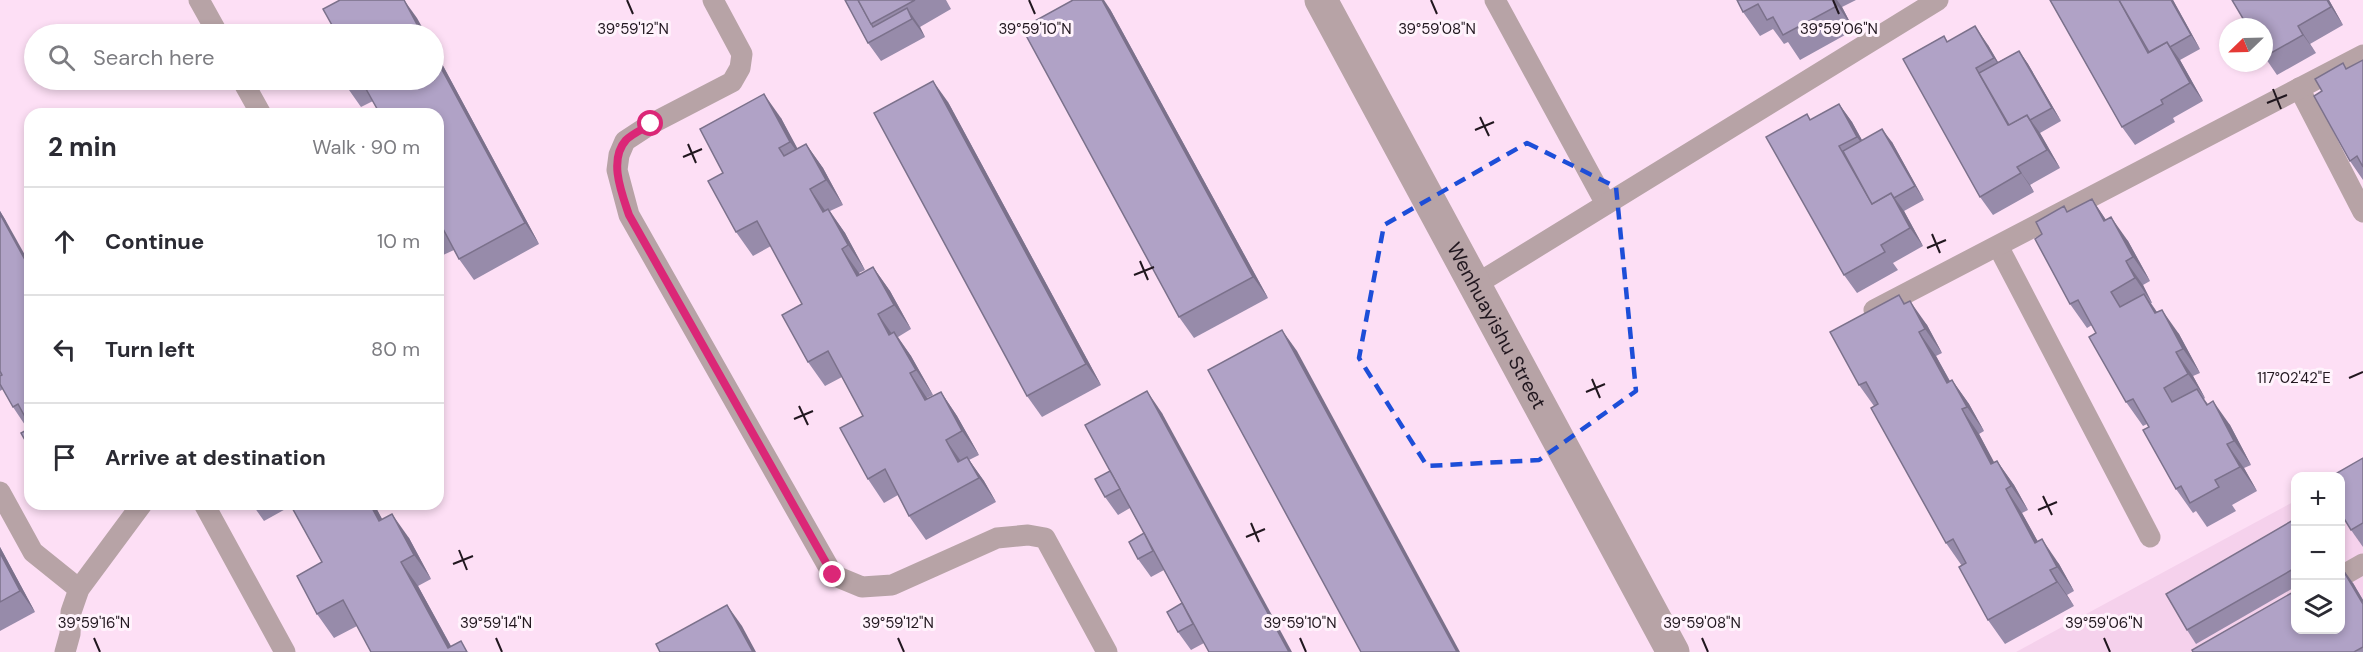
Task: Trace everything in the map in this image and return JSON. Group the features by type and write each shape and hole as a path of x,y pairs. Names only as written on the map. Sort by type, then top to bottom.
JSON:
{"street":[{"name":"Wenhuayishu Street","path":"1321,0 1673,652"}],"lane":[{"path":"199,0 212,24"},
{"path":"713,0 742,54 740,68 732,82 651,124 625,141 619,155 617,170 629,215 833,575 862,587 892,585 997,538 1028,535 1045,538 1107,652"},
{"path":"1495,0 1606,204"},
{"path":"1475,285 1938,0"},
{"path":"1860,317 2363,55"},
{"path":"2299,88 2363,212"},
{"path":"248,90 258,108"},
{"path":"1998,246 2150,537"},
{"path":"0,492 33,552 79,589"},
{"path":"65,652 70,634 71,612 79,589 138,510"},
{"path":"207,510 285,652"},
{"path":"2345,574 2363,564"}],"highlighted area":[{"path":"1527,143 1616,187 1636,391 1539,460 1427,466 1359,358 1384,225"}],"shaded area":[{"path":"2363,464 2363,652 2016,652 2291,503 2291,634 2345,634 2345,475"}],"building":[{"path":"340,0 404,0 417,24 331,24 323,9"},
{"path":"845,0 858,0 873,27 907,8 912,19 868,43"},
{"path":"858,0 915,0 871,24"},
{"path":"1073,0 1102,0 1253,277 1179,317 1022,28"},
{"path":"1737,0 1834,0 1837,6 1783,35 1773,17 1767,20 1758,4 1743,12"},
{"path":"2050,0 2119,0 2148,53 2167,42 2190,83 2161,100 2163,104 2122,127"},
{"path":"2119,0 2171,0 2191,35 2170,47 2167,42 2149,52"},
{"path":"2232,0 2327,0 2331,7 2298,26 2303,35 2273,52 2273,18 2243,18"},
{"path":"1975,26 1994,58 1976,68 2008,125 2027,115 2047,150 2017,167 2021,173 1980,197 1903,59 1944,36 1947,42"},
{"path":"2019,51 2052,108 2030,120 2027,115 2009,125 1979,73"},
{"path":"2363,60 2363,167 2357,156 2350,161 2314,96 2322,91 2315,79 2343,63 2346,69"},
{"path":"444,73 525,223 459,259 444,231 444,108 377,108 367,90 444,90"},
{"path":"933,81 1086,364 1027,396 874,113"},
{"path":"764,94 790,142 779,148 784,156 806,144 826,180 810,189 823,212 828,209 848,245 842,249 857,276 873,267 894,305 878,314 889,335 894,332 916,370 910,373 925,400 941,392 962,431 946,440 958,462 967,457 979,478 909,516 885,469 868,479 840,428 863,416 828,351 808,362 782,315 802,304 757,221 736,232 708,181 723,173 700,129"},
{"path":"1839,104 1857,137 1839,146 1872,204 1891,193 1910,228 1881,245 1885,252 1844,275 1766,137 1807,114 1810,120"},
{"path":"1882,129 1915,186 1894,198 1891,193 1872,204 1843,151"},
{"path":"2092,199 2104,221 2111,217 2133,257 2126,261 2135,278 2111,292 2120,307 2144,294 2155,313 2162,310 2183,349 2176,352 2188,374 2164,388 2172,402 2197,389 2207,405 2213,401 2234,441 2227,444 2240,467 2215,480 2219,487 2190,503 2181,486 2176,489 2143,430 2149,427 2133,399 2126,402 2089,337 2096,333 2078,300 2070,304 2035,239 2042,234 2036,222 2064,206 2067,212"},
{"path":"0,214 24,258 24,415 18,404 13,407 0,384 2,375 0,371"},
{"path":"1899,295 1904,304 1910,301 1925,329 1919,332 1947,383 1952,380 1967,407 1962,409 1991,464 1997,461 2011,486 2006,489 2035,543 2042,539 2057,567 2050,570 2057,582 1988,620 1959,567 1966,563 1953,539 1946,543 1871,408 1878,404 1866,382 1859,385 1830,332"},
{"path":"1282,330 1457,652 1361,652 1208,370"},
{"path":"1147,391 1289,652 1209,652 1085,425"},
{"path":"2363,458 2363,523 2351,530 2345,520 2345,472 2339,472"},
{"path":"1110,471 1120,489 1105,497 1095,479"},
{"path":"293,510 373,510 379,521 392,514 414,555 401,562 448,648 461,641 467,652 371,652 343,600 317,614 297,576 322,562"},
{"path":"2291,521 2291,570 2187,630 2166,594"},
{"path":"1144,533 1153,551 1138,559 1129,542"},
{"path":"0,553 20,591 0,602"},
{"path":"2345,573 2363,604 2363,647 2354,652 2193,652 2192,650 2291,593 2291,634 2345,634"},
{"path":"1182,603 1193,624 1178,632 1167,612"},
{"path":"727,605 753,652 660,652 656,644"}],"route":[{"path":"651,124 625,141 619,155 617,170 629,215 833,575"}]}
